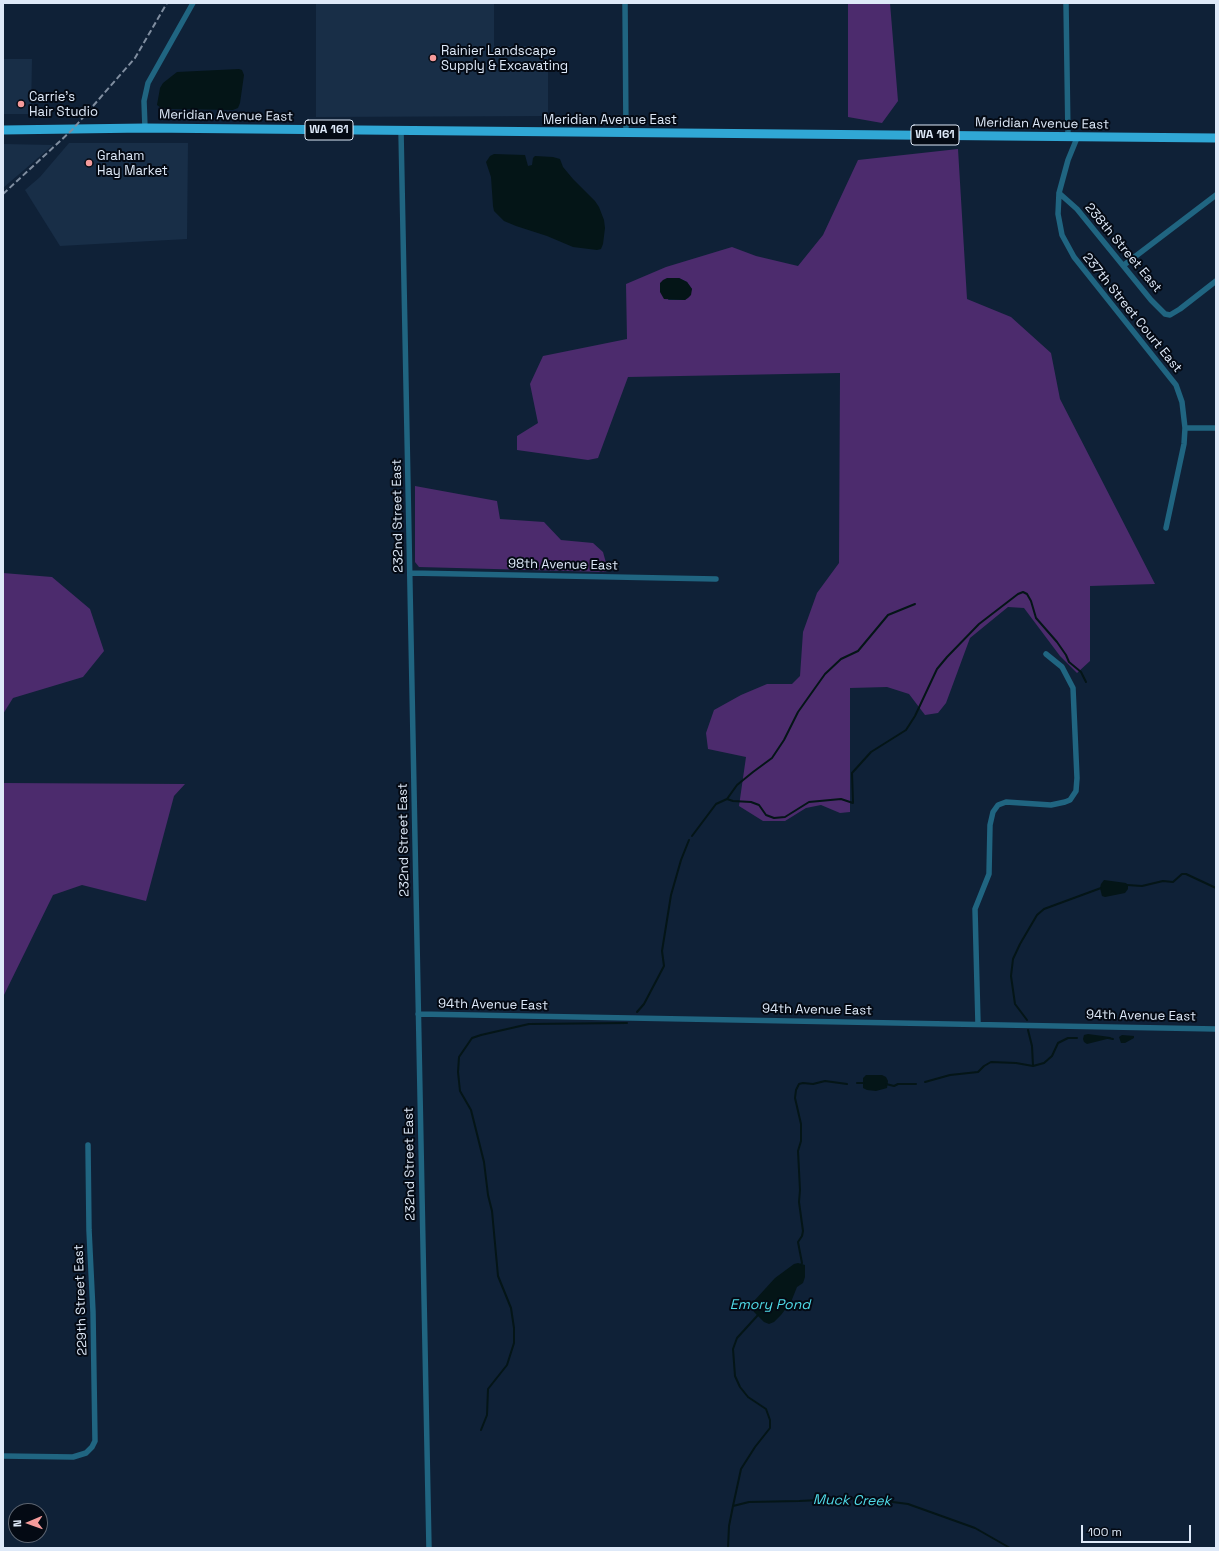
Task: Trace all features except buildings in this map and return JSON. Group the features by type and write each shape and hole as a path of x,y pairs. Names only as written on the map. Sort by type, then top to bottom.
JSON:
{"main road":[{"name":"Meridian Avenue East","path":"3,130 145,128 846,134 1072,138 1216,138"}],"street":[{"path":"145,128 144,101 148,83 193,3"},
{"path":"625,3 626,133"},
{"path":"1066,3 1072,138"},
{"name":"232nd Street East","path":"401,131 429,1548"},
{"name":"237th Street Court East","path":"1072,138 1059,193 1058,214 1067,246 1074,257 1176,385 1182,402 1185,428 1184,444 1166,528"},
{"name":"238th Street East","path":"1059,193 1077,209 1151,300 1165,314 1170,316 1216,281"},
{"path":"1124,265 1216,195"},
{"path":"1185,428 1216,428"},
{"name":"98th Avenue East","path":"410,573 716,579"},
{"path":"978,1024 975,909 989,874 990,825 994,809 1006,802 1028,802 1051,805 1058,804 1070,800 1076,791 1077,778 1073,688 1062,667 1046,654"},
{"name":"94th Avenue East","path":"418,1014 1216,1029"},
{"name":"229th Street East","path":"3,1456 73,1457 88,1451 92,1447 96,1437 88,1145"}],"shaded area":[{"path":"316,3 494,3 494,46 548,46 548,116 316,117"},
{"path":"848,3 890,3 898,101 882,123 848,117"},
{"path":"3,59 32,59 31,114 3,114"},
{"path":"69,143 188,143 187,239 60,246 25,190 40,177"},
{"path":"3,144 53,145 3,188"},
{"path":"958,149 967,299 1011,317 1051,353 1060,399 1155,584 1090,586 1090,661 1077,673 1060,656 1024,608 1008,607 970,638 946,703 938,713 925,715 909,694 887,687 850,688 850,812 840,813 821,805 806,808 785,821 763,821 739,806 746,757 708,749 706,733 714,710 741,695 767,684 792,684 800,676 803,632 817,593 839,563 840,373 628,377 598,458 588,460 517,450 517,436 538,423 530,384 543,356 627,339 626,284 666,267 732,247 756,256 798,266 823,235 858,160","holes":["679,278 687,282 692,289 685,300 668,300"]},
{"path":"415,486 497,501 500,519 544,522 561,540 593,543 603,552 608,570 605,572 419,567 415,562"},
{"path":"3,573 52,577 90,609 104,651 83,677 13,698 3,714"},
{"path":"3,783 185,784 174,796 146,901 82,885 53,895 3,997"}],"water":[{"path":"242,70 244,75 238,108 233,110 167,109 161,108 157,105 160,88 163,83 177,72"},
{"path":"494,154 525,155 528,166 532,165 533,158 535,156 560,159 563,167 599,207 604,220 605,228 601,249 597,250 573,247 504,221 494,211 491,177 486,162 490,156"},
{"path":"667,278 679,278 687,282 692,289 691,295 685,300 664,299 660,292 660,283"},
{"path":"1104,880 1126,883 1128,885 1128,889 1125,893 1105,897 1102,896 1100,888"},
{"path":"1088,1034 1111,1038 1087,1044 1083,1039 1084,1035"},
{"path":"1122,1035 1134,1036 1134,1038 1125,1043 1121,1043 1119,1037"},
{"path":"866,1075 882,1075 886,1077 888,1081 887,1088 876,1091 863,1088 863,1078"},
{"name":"Emory Pond","path":"798,1263 805,1265 805,1277 803,1283 797,1287 791,1302 774,1322 769,1324 764,1322 754,1312 752,1307 754,1301 775,1278 794,1264"}],"waterway":[{"path":"727,799 733,801 751,802 759,805 766,815 774,818 785,817 809,802 841,799 853,803 852,773 871,752 906,730 915,716 937,669 947,657 979,624 1018,594 1023,592 1027,594 1031,601 1036,618 1057,642 1069,662 1081,672 1086,682"},
{"path":"692,836 716,804 727,799 737,785 772,758 784,740 798,712 825,674 841,659 858,651 888,615 915,604"},
{"path":"637,1012 644,1004 664,966 662,951 671,895 681,860 689,840"},
{"path":"1127,885 1142,886 1163,881 1173,882 1182,874 1186,874 1216,888"},
{"path":"1027,1020 1015,1004 1011,976 1013,959 1020,944 1037,915 1044,909 1101,888"},
{"path":"481,1430 487,1415 488,1389 507,1365 514,1343 514,1328 511,1308 498,1276 492,1211 488,1195 484,1162 471,1110 460,1091 458,1072 459,1057 472,1038 529,1024 627,1023"},
{"path":"1028,1030 1032,1046 1033,1066"},
{"path":"925,1082 950,1075 978,1072 991,1062 1016,1063 1033,1066 1044,1063 1052,1056 1058,1043 1068,1038 1077,1038"},
{"path":"1108,1038 1113,1039"},
{"path":"801,1265 802,1263 798,1242 803,1231 799,1202 800,1190 798,1151 801,1141 801,1124 795,1098 796,1090 799,1084 803,1083 813,1084 825,1081 847,1084"},
{"path":"857,1083 864,1083"},
{"path":"886,1084 894,1086 898,1084 916,1084"},
{"path":"728,1548 729,1526 741,1469 755,1447 770,1428 770,1420 766,1409 748,1397 740,1387 735,1376 733,1349 737,1338 758,1315"},
{"name":"Muck Creek","path":"733,1506 749,1502 862,1498 908,1504 975,1528 1010,1548"}],"railway":[{"path":"3,194 72,130 135,58 167,3"}],"place":[{"name":"Rainier Landscape Supply & Excavating","path":"433,58"},
{"name":"Carrie's Hair Studio","path":"21,104"},
{"name":"Graham Hay Market","path":"89,163"}]}
